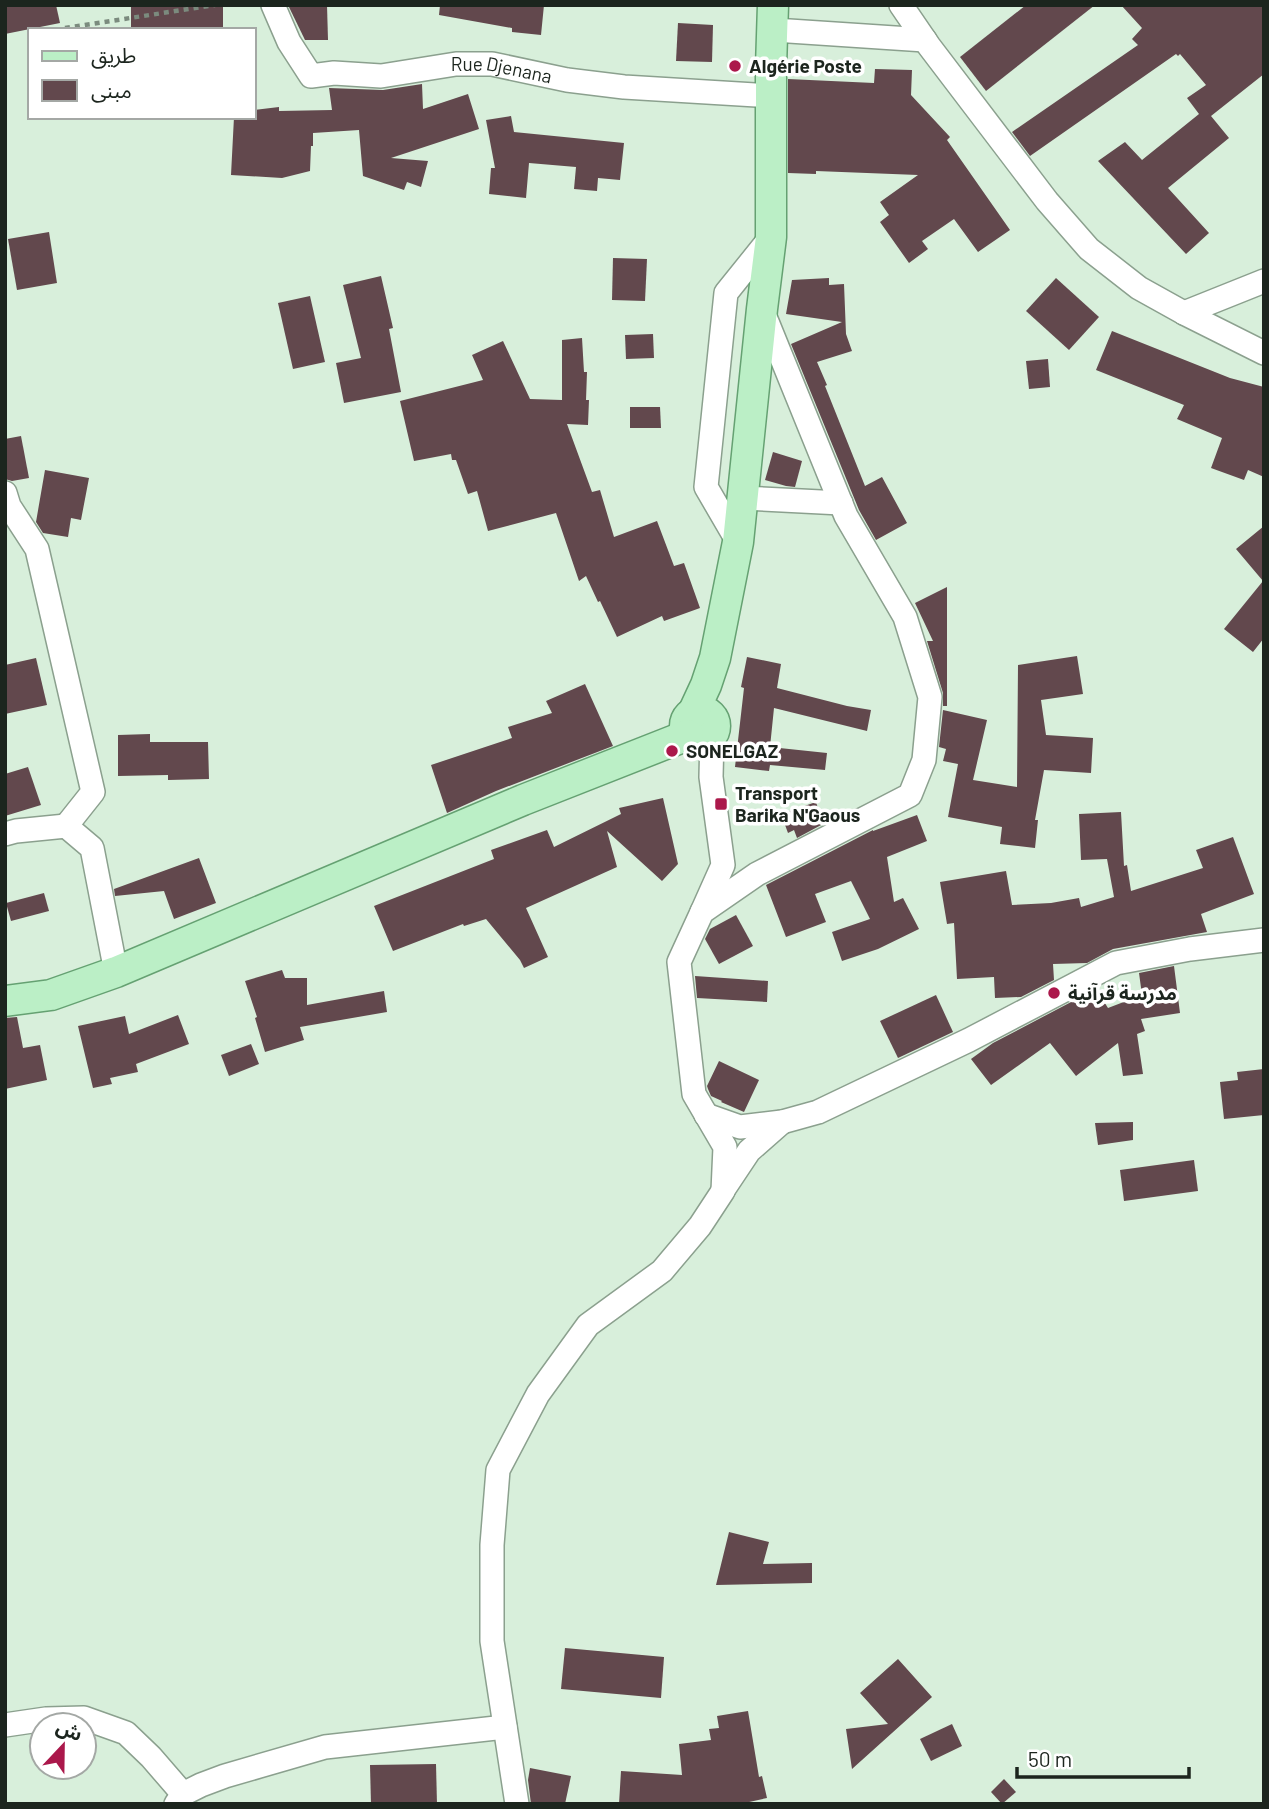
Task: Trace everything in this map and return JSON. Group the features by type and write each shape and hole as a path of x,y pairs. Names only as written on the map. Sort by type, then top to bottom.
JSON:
{"main road":[{"path":"5,1001 51,995 116,972 699,727 738,542 771,237 774,18"}],"street":[{"name":"Rue Djenana","path":"273,5 289,42 311,76 381,76 456,64 492,64 567,80 624,87 771,96"},
{"path":"901,5 1047,201 1089,249 1139,288 1264,353"},
{"path":"774,18 925,40"},
{"path":"738,542 706,487 726,293 771,237"},
{"path":"1184,313 1264,281"},
{"path":"702,912 757,874 910,795 924,760 930,697 905,617 846,516 762,309"},
{"path":"5,493 9,506 37,550 93,792 66,826 5,834"},
{"path":"743,498 841,503"},
{"path":"699,727 711,777 723,865 678,962 694,1094 724,1147 723,1191"},
{"path":"66,826 92,848 116,972"},
{"path":"723,865 757,874"},
{"path":"706,1115 740,1127 782,1122 818,1112 969,1040 1116,963 1190,949 1264,940"},
{"path":"517,1804 492,1641 492,1545 498,1469 538,1394 588,1325 662,1272 700,1227 749,1151 782,1122"},
{"path":"5,1725 47,1719 84,1718 125,1733 151,1757 180,1799 201,1785 225,1776 325,1747 505,1727"}],"path":[{"path":"65,28 215,5"}],"building":[{"path":"5,5 56,5 60,23 5,34"},
{"path":"131,5 223,5 223,28 131,28"},
{"path":"288,5 327,5 328,40 305,40"},
{"path":"440,5 544,5 541,35 512,32 512,28 439,15"},
{"path":"1026,5 1095,5 986,91 960,57"},
{"path":"1121,5 1264,5 1264,74 1211,116 1229,138 1168,188 1209,233 1186,254 1098,161 1125,142 1142,160 1199,114 1187,98 1206,85 1180,54 1176,54 1030,156 1012,132 1138,45 1132,39 1142,28"},
{"path":"678,23 713,25 712,62 676,61"},
{"path":"875,69 912,70 911,95 950,137 947,140 1010,230 978,252 954,219 922,241 928,249 909,263 880,222 889,215 880,202 918,175 816,171 816,174 788,173 788,79 874,83"},
{"path":"422,84 423,109 468,94 479,129 391,158 428,161 421,187 407,182 404,190 363,176 359,130 313,133 310,171 282,178 231,175 234,119 256,119 256,110 279,107 279,111 332,110 329,88 383,90"},
{"path":"511,116 514,132 624,143 620,180 598,178 597,191 574,189 576,167 529,163 526,198 489,194 491,168 495,168 486,120"},
{"path":"49,232 57,283 17,290 8,239"},
{"path":"613,258 647,259 645,301 612,300"},
{"path":"381,276 393,328 389,329 401,392 344,403 336,363 361,358 343,285"},
{"path":"829,278 829,285 844,284 846,334 852,351 817,362 865,486 882,477 907,523 876,540 859,510 791,344 842,322 786,314 792,280"},
{"path":"1056,278 1099,317 1069,350 1026,311"},
{"path":"310,296 325,362 293,369 278,303"},
{"path":"1112,331 1230,378 1264,387 1264,477 1248,470 1244,480 1211,468 1222,438 1177,419 1184,405 1096,370"},
{"path":"653,334 654,358 626,359 625,335"},
{"path":"582,338 584,372 587,372 586,400 589,400 588,425 567,424 592,492 600,490 614,537 657,521 674,566 684,563 700,608 664,621 662,616 617,637 586,576 579,581 556,513 488,531 477,491 468,494 456,460 452,460 451,454 414,461 400,401 483,380 472,355 503,341 530,399 562,400 562,340"},
{"path":"1048,359 1050,387 1029,389 1026,361"},
{"path":"630,407 660,407 661,428 630,428"},
{"path":"21,436 29,478 12,481 5,479 5,439"},
{"path":"773,452 802,461 795,487 765,480"},
{"path":"45,470 89,478 81,520 71,518 68,537 43,533 36,522"},
{"path":"1264,526 1264,638 1253,652 1224,629 1263,581 1236,549"},
{"path":"947,587 947,706 943,706 943,693 927,641 933,641 915,603"},
{"path":"1077,656 1083,694 1041,700 1046,735 1093,738 1091,773 1044,770 1035,820 1038,820 1035,848 1000,844 1002,827 948,817 958,764 943,761 946,749 939,747 943,710 987,720 973,780 1017,787 1018,665"},
{"path":"747,657 781,664 777,688 871,710 867,731 774,708 770,747 827,753 825,770 770,765 769,771 735,767 744,688 741,687"},
{"path":"36,658 47,705 5,714 5,665"},
{"path":"585,684 613,746 447,813 431,765 512,738 508,727 552,713 546,701"},
{"path":"150,734 150,742 208,742 209,779 168,780 168,775 118,776 118,735"},
{"path":"28,767 41,805 5,816 5,774"},
{"path":"663,798 678,864 662,881 607,831 617,867 526,908 548,957 524,968 486,919 464,926 463,924 393,951 374,906 494,859 491,850 547,830 554,847 621,814 619,808"},
{"path":"816,802 823,824 797,838 794,830 788,833 781,814"},
{"path":"1121,812 1124,866 1127,865 1131,891 1203,868 1196,850 1233,837 1254,894 1201,914 1207,932 1113,949 1087,963 1053,964 1054,980 1021,997 995,998 994,977 957,979 954,923 947,924 940,882 1006,871 1012,905 1079,898 1081,907 1114,897 1107,859 1081,860 1079,814"},
{"path":"917,815 927,841 887,857 894,902 903,898 919,929 878,949 842,961 832,932 870,919 851,881 815,894 826,922 786,937 766,885 873,830"},
{"path":"199,858 216,903 174,919 164,891 115,896 114,889"},
{"path":"44,893 49,911 11,921 6,903"},
{"path":"736,915 753,946 719,964 705,939 710,929"},
{"path":"1174,966 1180,1013 1141,1019 1145,1031 1137,1034 1143,1074 1123,1076 1118,1043 1076,1076 1050,1043 991,1085 971,1059 993,1043 1096,989 1108,1008 1142,995 1139,973"},
{"path":"282,970 285,978 307,978 307,1005 384,991 387,1012 300,1027 304,1040 265,1052 245,981"},
{"path":"695,976 768,981 767,1002 697,998"},
{"path":"936,995 953,1032 898,1058 880,1021"},
{"path":"178,1015 189,1044 136,1064 138,1072 110,1078 112,1084 93,1088 78,1026 125,1016 129,1034"},
{"path":"17,1017 23,1048 40,1045 47,1080 5,1089 5,1018"},
{"path":"251,1044 259,1064 229,1076 221,1055"},
{"path":"719,1061 759,1080 744,1112 711,1096 707,1086"},
{"path":"1264,1069 1264,1115 1224,1119 1220,1082 1238,1080 1237,1072"},
{"path":"1133,1122 1133,1140 1098,1145 1095,1123"},
{"path":"1194,1160 1198,1191 1124,1201 1120,1170"},
{"path":"729,1532 769,1542 763,1564 812,1563 812,1583 716,1585"},
{"path":"565,1648 664,1657 661,1698 561,1689"},
{"path":"898,1659 932,1697 852,1769 846,1729 888,1724 860,1693"},
{"path":"748,1711 759,1777 762,1776 767,1798 740,1804 619,1804 621,1771 682,1775 679,1744 711,1740 709,1729 719,1728 717,1716"},
{"path":"952,1724 962,1746 931,1761 920,1739"},
{"path":"436,1764 437,1804 371,1804 370,1765"},
{"path":"530,1768 571,1776 565,1804 531,1804 528,1780"},
{"path":"1004,1779 1016,1792 1002,1804 991,1792"}],"place":[{"name":"Algérie Poste","path":"735,66"},
{"name":"SONELGAZ","path":"672,751"},
{"name":"Transport Barika N'Gaous","path":"721,804"},
{"name":"مدرسة قرآنية","path":"1054,993"}]}
